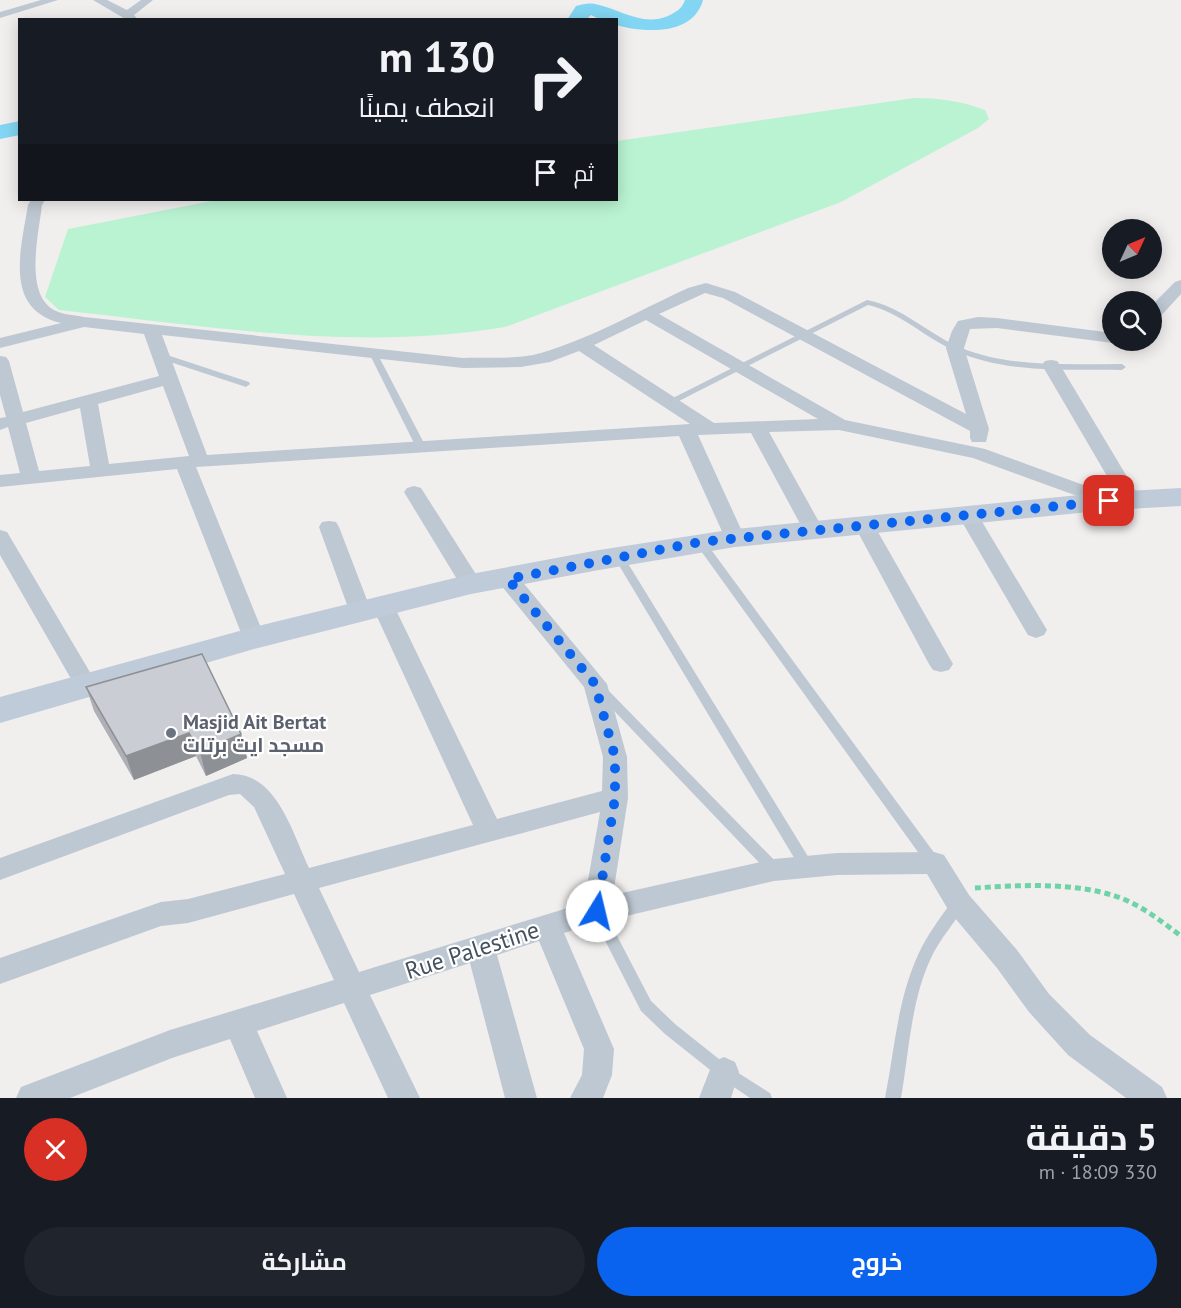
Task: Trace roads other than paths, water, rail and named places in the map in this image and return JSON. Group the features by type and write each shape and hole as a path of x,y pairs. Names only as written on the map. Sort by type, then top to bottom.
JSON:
{"street":[{"path":"0,15 53,0"},
{"path":"98,0 131,17 148,0"},
{"path":"37,201 35,205 27,282 37,305 55,316 151,330 463,363 504,362 544,358 581,344 694,291 706,288 729,295 980,429"},
{"path":"1174,300 1181,285"},
{"path":"646,313 839,424"},
{"path":"0,343 84,322"},
{"path":"978,453 980,429 955,348 960,331 964,326 978,322 1102,337"},
{"path":"151,330 170,379 192,462 254,638"},
{"path":"581,344 710,429"},
{"path":"0,361 8,422 31,477"},
{"path":"1051,365 1120,500"},
{"path":"8,422 170,379"},
{"path":"88,400 100,469"},
{"path":"0,481 100,469 192,462 686,430 839,424 978,453 1120,500"},
{"path":"756,426 814,531"},
{"path":"686,430 735,538"},
{"path":"414,492 471,584"},
{"path":"0,710 254,638 471,584 700,542 1120,500 1181,497"},
{"path":"968,515 1036,630"},
{"path":"864,525 941,664"},
{"path":"329,528 489,830"},
{"path":"0,537 86,685"},
{"path":"508,579 595,684 615,757 615,798 597,911"},
{"path":"0,868 236,783 247,785 264,801 404,1098"},
{"path":"0,971 161,914 188,911 615,798"},
{"path":"934,863 955,897 1007,959 1039,1003 1079,1045 1132,1093"},
{"name":"Rue Palestine","path":"32,1098 170,1044 597,911 774,870 837,864 934,863"},
{"path":"547,926 599,1049 600,1066 596,1082 586,1098"},
{"path":"481,949 521,1098"},
{"path":"239,1024 271,1098"}],"lane":[{"path":"670,402 867,302 883,306 955,348 1008,363 1122,367"},
{"path":"374,353 421,447"},
{"path":"161,356 246,384"},
{"path":"700,542 934,863"},
{"path":"619,557 808,868"},
{"path":"595,684 774,870"},
{"path":"893,1098 921,963 955,897"},
{"path":"597,911 646,1006 670,1029 719,1085 764,1098"}],"waterway":[{"path":"618,19 647,25 663,24 684,15 694,0"},
{"path":"577,18 583,10 599,11 614,18"},
{"path":"0,132 18,128"}],"place":[{"name":"Masjid Ait Bertat مسجد ايت برتات","path":"171,733"}]}
